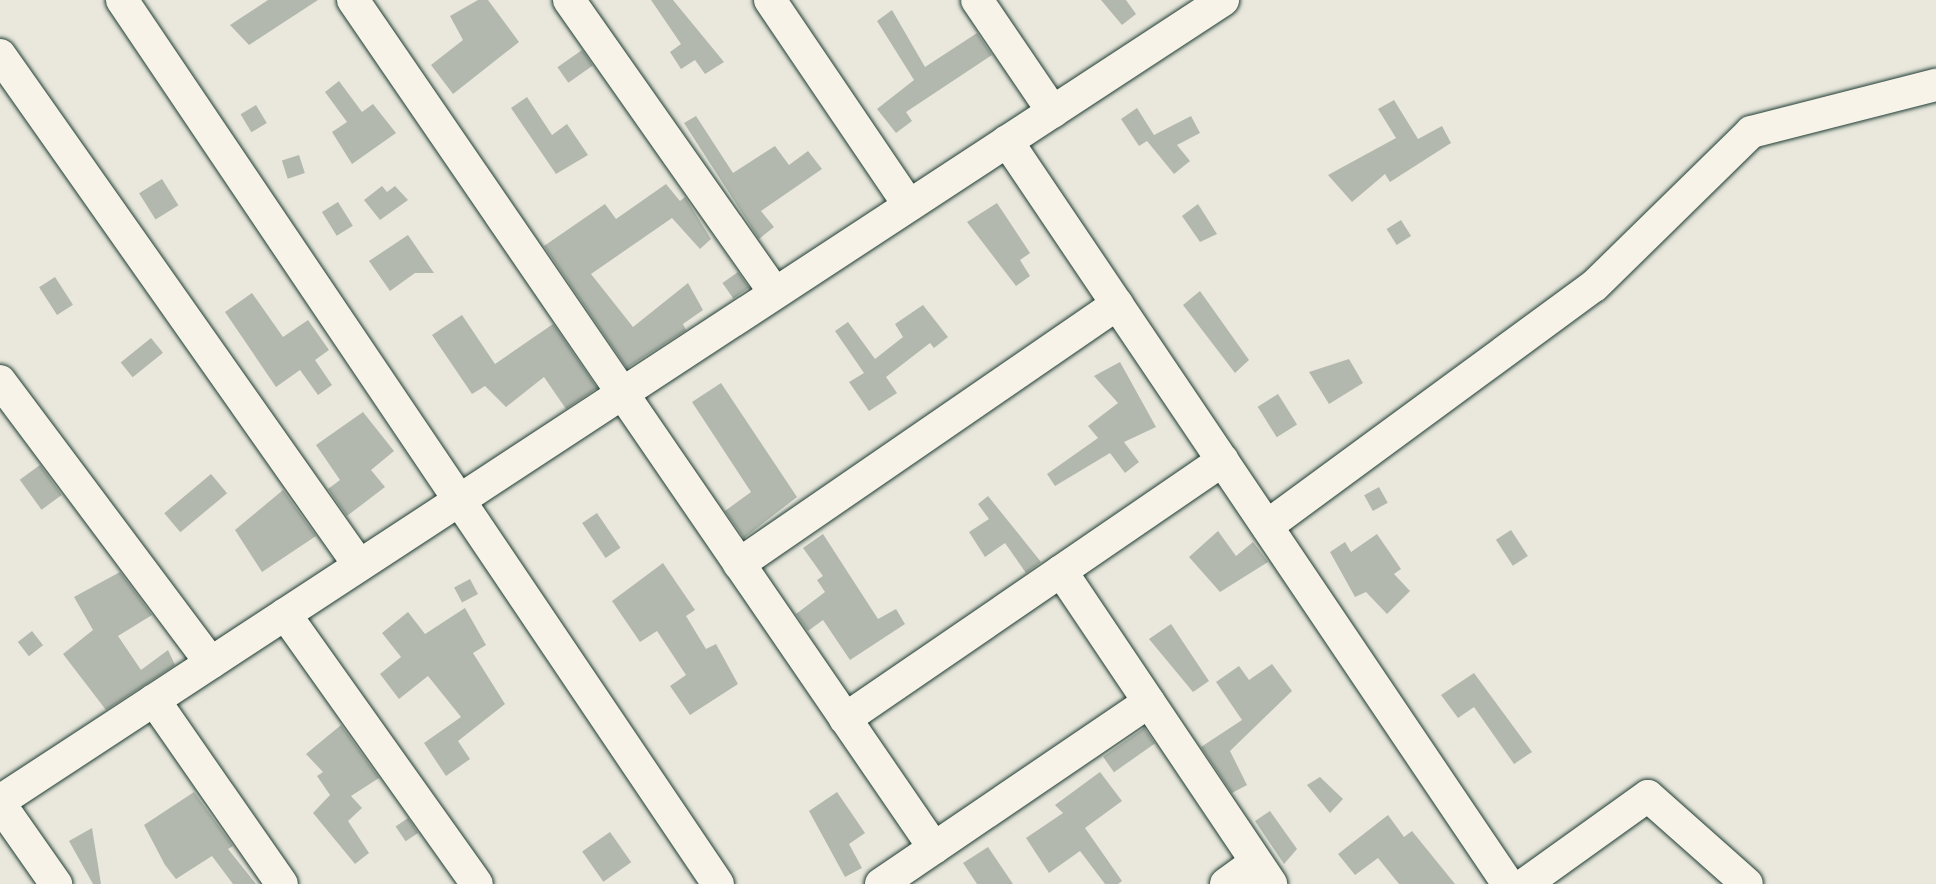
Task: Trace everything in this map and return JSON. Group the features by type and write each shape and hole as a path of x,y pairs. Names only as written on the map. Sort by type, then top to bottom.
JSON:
{"street":[{"path":"122,0 718,884"},
{"path":"353,0 933,848"},
{"path":"569,0 775,293"},
{"path":"770,0 909,205"},
{"path":"977,0 1053,112"},
{"path":"56,884 0,802 1053,112 1215,2"},
{"path":"0,55 359,565"},
{"path":"1267,526 1594,286 1751,132 1936,85"},
{"path":"1007,141 1508,884"},
{"path":"739,564 1117,304"},
{"path":"0,381 211,663"},
{"path":"845,719 1223,460"},
{"path":"1061,571 1263,873 1226,884"},
{"path":"285,614 477,884"},
{"path":"154,700 282,884"},
{"path":"881,884 1149,702"},
{"path":"1525,884 1648,796 1747,884"}],"building":[{"path":"268,0 318,0 249,45 230,25"},
{"path":"478,0 488,0 519,42 453,94 431,65 463,40 450,16"},
{"path":"651,0 673,0 724,62 705,74 695,60 681,69 670,52 681,44"},
{"path":"1101,0 1126,0 1136,14 1122,25"},
{"path":"892,10 925,67 977,33 992,55 906,112 912,121 896,133 877,109 914,80 877,21"},
{"path":"582,50 593,66 568,83 557,67"},
{"path":"339,81 362,112 373,104 396,133 352,164 332,132 347,122 325,92"},
{"path":"527,97 552,135 567,124 588,155 556,174 511,108"},
{"path":"1394,100 1418,139 1442,126 1451,143 1390,182 1385,174 1352,202 1328,175 1396,138 1378,109"},
{"path":"256,105 267,123 251,132 241,114"},
{"path":"1137,108 1154,135 1191,116 1200,133 1177,145 1190,161 1174,174 1147,141 1139,146 1121,119"},
{"path":"696,116 733,173 775,146 789,165 808,151 822,169 761,211 774,227 759,239 684,123"},
{"path":"299,155 305,173 288,179 282,161"},
{"path":"162,179 178,205 156,220 139,193"},
{"path":"666,184 680,201 685,197 711,239 700,249 672,218 591,274 633,327 688,283 703,310 683,324 686,330 627,368 544,246 605,204 616,219"},
{"path":"382,186 387,192 395,186 408,200 380,220 364,200"},
{"path":"338,202 353,226 337,236 322,212"},
{"path":"997,203 1030,253 1020,260 1030,276 1016,286 967,222"},
{"path":"1198,204 1217,234 1200,242 1182,216"},
{"path":"1401,220 1411,236 1397,245 1387,229"},
{"path":"408,235 434,273 415,273 390,291 369,261"},
{"path":"738,272 749,288 733,298 722,283"},
{"path":"55,277 73,305 57,315 39,287"},
{"path":"1200,291 1249,360 1235,373 1183,305"},
{"path":"252,293 283,337 308,320 329,350 315,360 332,385 318,395 300,370 276,387 225,312"},
{"path":"923,305 948,337 934,348 930,343 886,377 897,393 869,411 849,382 864,373 835,331 848,322 875,359 903,337 895,324"},
{"path":"462,315 495,364 553,324 597,388 566,409 544,377 506,407 485,386 472,394 432,335"},
{"path":"151,338 163,353 133,377 121,363"},
{"path":"1349,359 1363,383 1329,404 1309,372"},
{"path":"1120,362 1156,427 1124,442 1139,462 1125,473 1110,453 1055,486 1047,474 1098,438 1088,426 1118,403 1094,376"},
{"path":"721,383 797,497 744,538 725,511 751,492 692,402"},
{"path":"1278,394 1297,425 1277,437 1258,407"},
{"path":"363,412 394,451 371,470 385,487 347,516 328,489 340,480 316,445"},
{"path":"40,465 62,495 42,510 20,480"},
{"path":"211,474 227,493 180,532 164,513"},
{"path":"1379,487 1388,503 1373,511 1364,495"},
{"path":"283,490 316,536 262,572 235,530"},
{"path":"988,496 1041,562 1026,573 1005,543 985,557 969,532 989,519 978,504"},
{"path":"597,513 620,548 606,558 582,523"},
{"path":"1511,530 1528,556 1513,566 1496,540"},
{"path":"1218,531 1236,556 1253,542 1268,562 1220,592 1189,557"},
{"path":"823,534 878,619 896,609 905,624 850,660 823,620 808,631 796,614 825,592 817,580 823,576 803,548"},
{"path":"1377,534 1401,569 1394,574 1410,591 1387,614 1366,592 1355,597 1330,552 1345,542 1351,552"},
{"path":"663,563 695,610 686,616 706,649 716,644 738,684 690,715 670,686 686,675 657,631 640,642 612,601"},
{"path":"120,572 152,615 118,636 141,670 168,650 175,665 106,710 63,654 93,630 74,597"},
{"path":"470,579 478,594 462,602 454,587"},
{"path":"465,608 486,645 473,653 505,704 458,741 470,759 446,776 424,743 461,717 428,676 399,699 380,674 401,657 382,633 408,612 425,634"},
{"path":"1171,624 1209,681 1193,692 1149,639"},
{"path":"32,631 43,645 29,656 18,642"},
{"path":"1272,664 1292,691 1230,751 1247,785 1232,793 1201,747 1242,720 1216,682 1239,666 1249,680"},
{"path":"1474,673 1532,752 1514,764 1474,707 1458,718 1441,695"},
{"path":"341,725 379,778 351,796 362,808 348,821 369,853 355,864 313,813 330,795 317,776 323,772 306,754"},
{"path":"1144,728 1155,744 1114,772 1103,757"},
{"path":"1100,772 1122,801 1085,828 1122,881 1118,884 1105,884 1080,851 1049,873 1026,838 1063,813 1055,805"},
{"path":"1320,777 1343,799 1330,813 1307,785"},
{"path":"194,792 233,846 228,849 256,884 233,884 212,856 176,879 165,865 144,825"},
{"path":"837,792 865,833 849,844 862,868 845,877 809,811"},
{"path":"1270,811 1297,849 1284,864 1255,821"},
{"path":"1388,815 1404,837 1412,831 1455,884 1399,884 1378,858 1355,875 1338,854"},
{"path":"408,818 418,833 406,841 396,826"},
{"path":"92,828 101,884 93,884 69,841"},
{"path":"610,832 631,862 603,882 582,852"},
{"path":"988,847 1013,884 977,884 963,863"}]}
